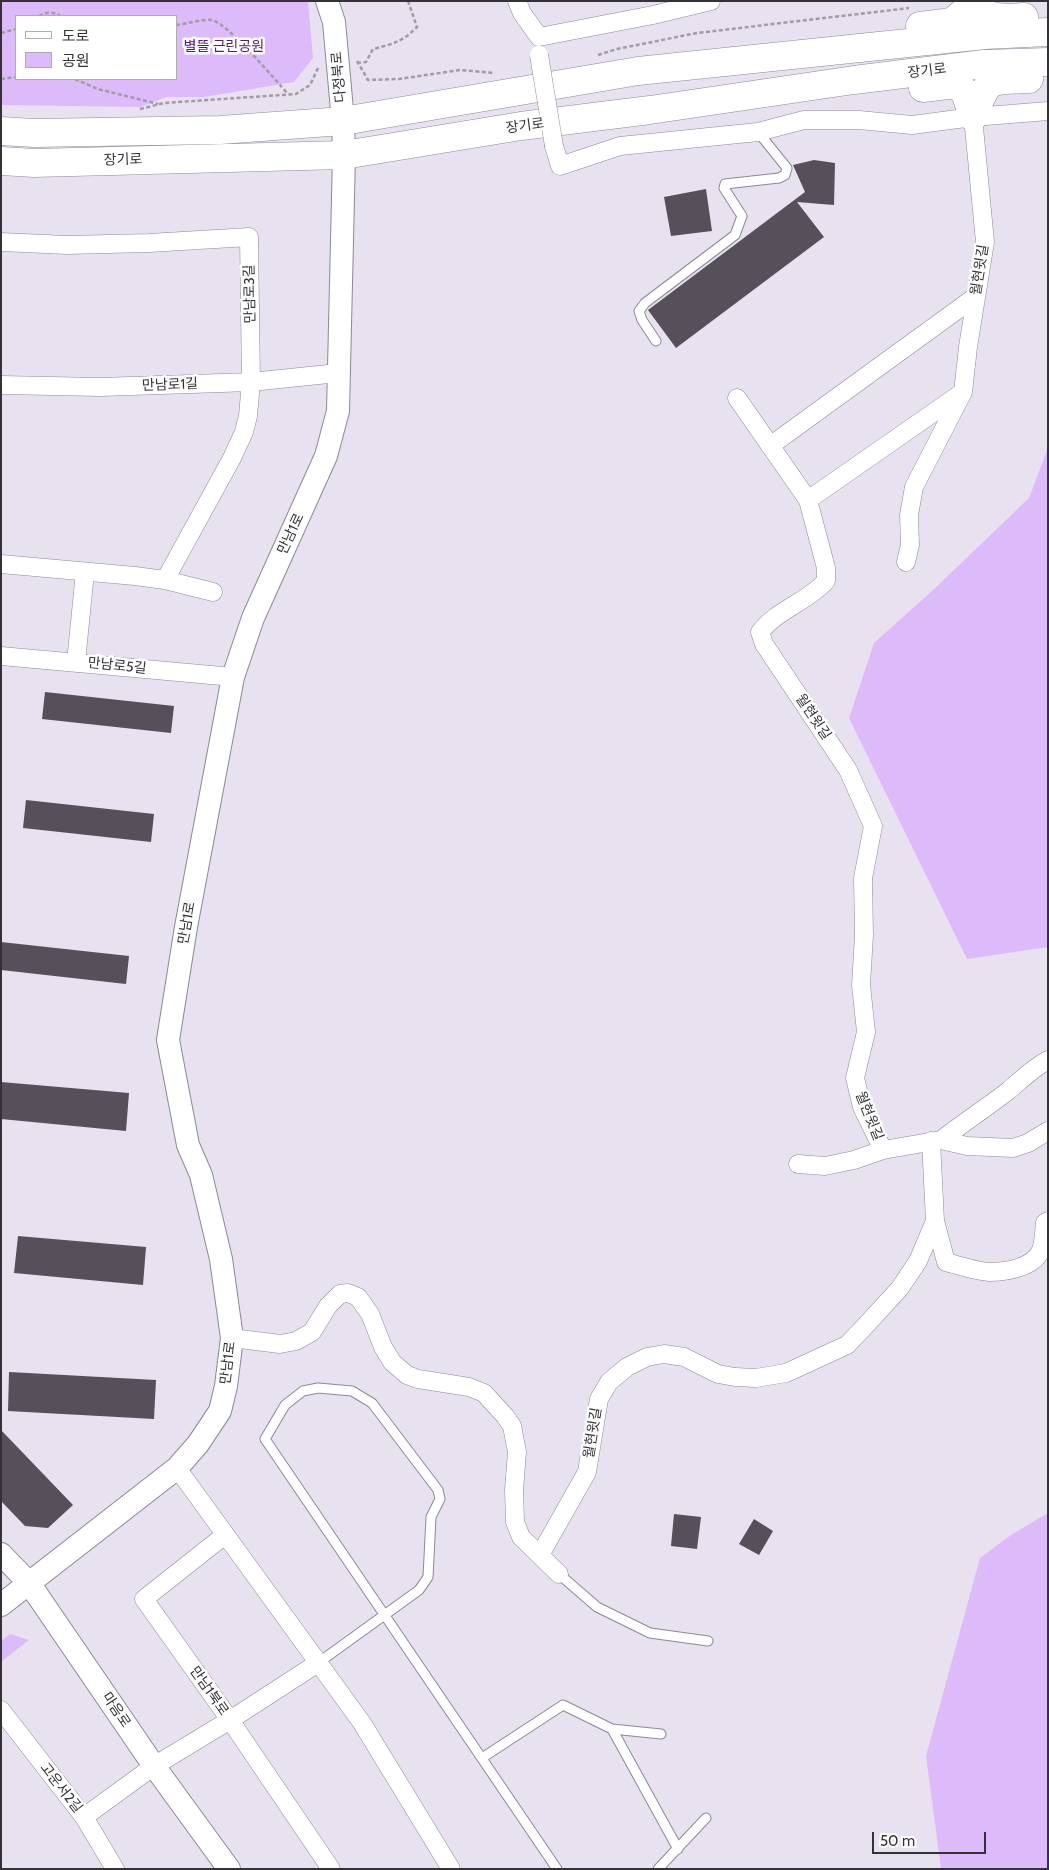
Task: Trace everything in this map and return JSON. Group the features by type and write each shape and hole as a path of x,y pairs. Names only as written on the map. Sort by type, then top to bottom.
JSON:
{"main road":[{"path":"638,71 668,55 952,22 969,4 983,15 1008,18 1048,16"},
{"name":"장기로","path":"1,131 34,133 220,130 343,121 638,71 985,35 1048,32"},
{"name":"장기로","path":"1,161 34,163 344,154 521,126 650,110 854,80 984,64 1048,62"},
{"path":"973,117 984,88 998,80 1048,78"},
{"path":"854,80 886,92 956,84 965,92 973,117"}],"street":[{"name":"다정북로","path":"327,1 334,22 344,154"},
{"path":"517,1 522,13 539,38 539,55 554,146 560,166 620,146 758,132 804,120 859,120 912,125 973,117 1048,111"},
{"path":"539,38 711,1"},
{"name":"월현윗길","path":"906,562 910,544 909,515 914,487 963,392 985,242 973,117"},
{"name":"만남1로","path":"1,1605 177,1468 198,1444 220,1411 226,1386 232,1338 221,1259 201,1175 188,1145 168,1040 186,927 233,677 253,618 326,456 338,411 344,154"},
{"name":"만남로3길","path":"1,242 67,245 149,244 249,237 251,382 248,416 244,432 232,458 166,580"},
{"path":"770,446 976,297"},
{"name":"만남로1길","path":"1,385 101,387 251,382 338,373"},
{"path":"737,398 808,500 963,392"},
{"name":"월현윗길","path":"808,500 826,568 826,581 818,590 767,623 760,632 764,644 848,770 873,826 863,878 864,935 862,985 866,1032 855,1078 862,1106 883,1150"},
{"path":"1,564 166,580 213,592"},
{"path":"76,662 85,572"},
{"name":"만남로5길","path":"1,656 233,677"},
{"name":"월현윗길","path":"798,1164 825,1166 854,1160 883,1150 936,1141 1007,1091 1039,1064 1048,1060"},
{"path":"936,1141 967,1146 1013,1148 1028,1143 1048,1132"},
{"name":"월현윗길","path":"936,1141 935,1221 946,1262 987,1272 1022,1266 1033,1260 1041,1251 1048,1221"},
{"name":"월현윗길","path":"540,1554 587,1472 599,1399 609,1382 627,1368 647,1357 664,1354 684,1357 718,1374 756,1378 786,1373 825,1356 847,1345 900,1288 918,1261 935,1221"},
{"path":"232,1338 280,1344 296,1342 312,1332 328,1306 340,1294 348,1292 358,1297 370,1314 383,1347 392,1362 407,1375 418,1379 469,1387 484,1394 505,1416 512,1426 517,1452 514,1490 515,1522 521,1537 559,1574"},
{"path":"177,1468 362,1723 451,1869"},
{"name":"만남1북로","path":"225,1535 144,1599 230,1720 331,1869"},
{"name":"마음로","path":"1,1554 29,1583 154,1766 228,1869"},
{"path":"84,1817 154,1766 318,1663"},
{"name":"고운서2길","path":"1,1710 84,1817 115,1869"}],"lane":[{"path":"656,341 642,320 639,311 645,303 735,235 742,216 724,188 724,184 779,178 785,175 786,168 758,132"},
{"path":"318,1663 384,1615 419,1590 428,1577 430,1516 440,1499 438,1490 372,1403 352,1391 318,1388 303,1391 285,1405 265,1439 384,1615 557,1869"},
{"path":"559,1574 597,1607 650,1633 708,1641"},
{"path":"482,1758 563,1705 612,1729 661,1734"},
{"path":"612,1729 678,1849"},
{"path":"658,1869 706,1818"}],"path":[{"path":"358,63 366,62 373,49 394,44 407,36 416,27 408,1"},
{"path":"593,57 618,49 697,33 912,8"},
{"path":"41,15 52,13 57,15"},
{"path":"178,26 212,20 220,24 255,56 288,94"},
{"path":"1,33 15,29"},
{"path":"354,57 368,80 399,79 460,70 496,73"},
{"path":"131,111 159,104 296,94 310,85 319,68"},
{"path":"1,79 15,77"},
{"path":"77,80 98,90 159,104"}],"green space":[{"name":"별뜰 근린공원","path":"1,1 308,1 313,58 294,82 204,97 167,97 140,107 1,105"},
{"path":"1048,448 1048,947 967,959 849,718 874,643 931,592 1029,498"},
{"path":"1048,1513 1048,1869 941,1869 926,1756 980,1558 1011,1535"},
{"path":"10,1634 29,1640 1,1662 1,1641"}],"building":[{"path":"814,160 835,163 834,205 797,202 824,237 676,348 648,310 805,192 793,165"},
{"path":"706,189 712,231 671,236 664,197"},
{"path":"45,692 174,706 171,733 42,719"},
{"path":"26,800 154,814 151,842 23,828"},
{"path":"1,942 129,956 126,984 1,970"},
{"path":"1,1082 129,1093 126,1131 1,1119"},
{"path":"18,1236 146,1247 143,1285 14,1273"},
{"path":"9,1372 156,1380 154,1419 8,1411"},
{"path":"1,1430 73,1505 48,1528 25,1526 1,1501"},
{"path":"674,1514 701,1517 697,1549 671,1546"},
{"path":"754,1519 773,1531 759,1555 739,1544"}]}
